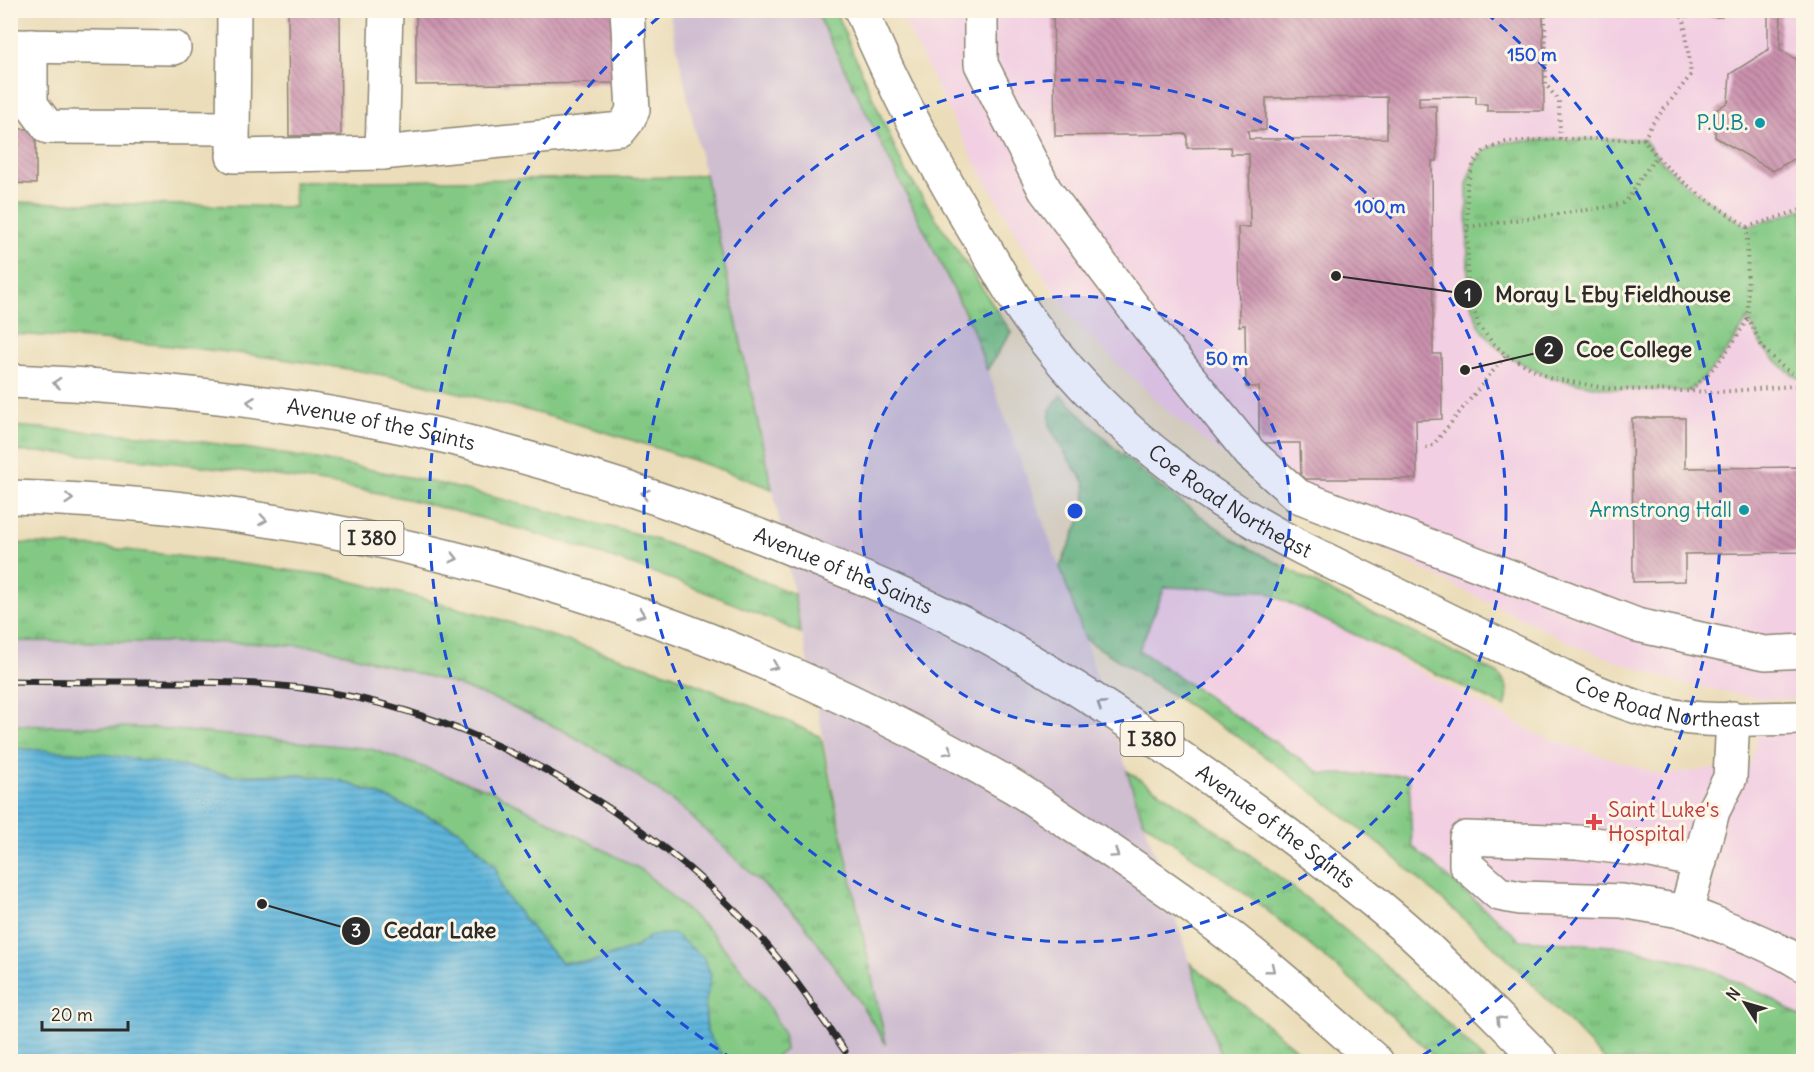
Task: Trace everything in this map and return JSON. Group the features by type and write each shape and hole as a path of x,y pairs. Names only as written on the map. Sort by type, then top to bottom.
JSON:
{"main road":[{"path":"233,152 234,10"},
{"path":"382,153 386,10"},
{"path":"174,48 21,46 31,104 48,127 233,152 382,153 621,129 633,110 627,10"},
{"name":"Coe Road Northeast","path":"861,10 923,142 1027,318 1084,386 1150,448 1224,504 1268,531 1585,687 1627,704 1668,715 1702,719 1803,718"},
{"path":"981,10 981,64 1045,190 1149,328 1250,453 1299,496 1636,625 1765,653 1803,651"},
{"name":"Avenue of the Saints","path":"10,381 167,391 272,404 361,419 472,443 573,471 700,512 823,561 979,632 1055,675 1161,744 1346,879 1412,934 1542,1062"},
{"name":"I 380","path":"10,497 141,505 287,524 371,538 554,585 720,643 847,699 931,741 1017,789 1140,870 1209,920 1291,985 1377,1062"},
{"path":"1686,912 1713,811 1730,778 1733,718"},
{"path":"1700,862 1651,851 1576,842 1466,838 1466,865 1499,894 1520,898 1622,901 1686,912 1763,944 1803,965"}],"path":[{"path":"1545,10 1546,85 1559,101 1560,139"},
{"path":"1644,139 1652,124 1691,75 1684,19 1673,10"},
{"path":"1644,139 1560,139 1506,142 1485,150 1473,162 1467,184 1468,282 1479,326 1506,355 1550,378 1611,388 1719,392 1803,383"},
{"path":"1644,139 1656,157 1700,194 1747,227"},
{"path":"1468,227 1623,203 1630,197 1656,157"},
{"path":"1747,227 1803,209"},
{"path":"1747,227 1748,318 1763,348 1803,383"},
{"path":"1689,391 1707,376 1723,357 1748,318"},
{"path":"1426,448 1433,445 1506,355"}],"shaded area":[{"path":"669,11 816,11 972,327 1075,610 1222,1061 760,1061 757,1058 772,1059 492,791 371,749 154,728 11,725 11,641 261,643 321,647 448,682 502,702 564,731 621,764 684,810 802,921 885,1042 770,476"},
{"path":"899,11 1803,11 1803,699 1762,699 1676,682 1581,648 1324,518 1242,469 1173,416 1078,325 1021,242 970,153"},
{"name":"Saint Luke's Hospital","path":"1102,584 1264,591 1329,622 1539,735 1662,775 1751,764 1760,718 1803,717 1803,1061 1659,1061 1356,798 1099,623"}],"green space":[{"path":"816,11 835,11 905,171 1011,332 987,370 972,327"},
{"path":"1560,139 1644,139 1677,177 1747,227 1803,209 1803,381 1785,369 1763,348 1748,319 1722,357 1689,391 1611,389 1550,378 1506,355 1492,342 1479,326 1468,282 1467,184 1474,163 1485,150 1506,142"},
{"path":"705,174 772,489 703,463 598,430 394,377 299,361 203,349 11,334 11,202 295,207 293,182 685,177"},
{"path":"1061,395 1111,445 1159,486 1236,541 1354,604 1497,673 1506,685 1507,697 1505,707 1264,591 1165,587 1139,650 1322,774 1409,775 1412,846 1521,940 1626,947 1702,966 1767,996 1803,1018 1803,1061 1606,1061 1507,958 1383,847 1237,736 1085,639 1060,567 1086,506 1085,483 1050,427 1050,410"},
{"path":"11,426 179,438 322,460 462,489 645,536 705,557 794,594 801,633 707,593 611,558 514,527 415,501 320,482 200,466 74,454 11,451"},
{"path":"11,543 103,547 325,575 499,619 671,674 821,737 886,1044 802,921 684,810 621,764 564,731 502,702 448,682 321,647 261,643 11,641"},
{"path":"10,725 154,728 371,749 492,791 642,870 711,932 762,995 783,1033 785,1050 773,1059 724,1059 707,1033 705,1005 711,975 703,957 652,935 636,947 591,962 562,962 544,944 503,892 495,866 459,830 385,797 339,780 291,774 234,776 102,755 11,748"},
{"path":"1127,771 1222,835 1315,905 1402,981 1485,1061 1438,1061 1336,967 1258,903 1143,821"},
{"path":"1190,963 1247,1008 1310,1061 1222,1061"}],"water":[{"path":"11,748 102,754 234,776 291,774 339,780 385,797 459,830 495,866 503,892 544,944 562,962 591,962 636,947 652,935 674,934 703,957 711,975 705,1005 707,1033 724,1058 757,1058 760,1061 11,1061"}],"building":[{"path":"288,10 340,10 341,136 289,136"},
{"path":"416,10 614,10 615,83 416,85"},
{"path":"1053,10 1543,10 1544,111 1487,111 1487,104 1476,104 1476,96 1419,97 1419,106 1436,106 1437,161 1432,161 1433,354 1441,354 1442,419 1416,420 1417,479 1301,479 1300,443 1259,443 1259,387 1246,387 1245,325 1239,326 1238,227 1250,227 1249,154 1231,154 1230,147 1187,148 1187,134 1055,136","holes":["1387,97 1387,138 1249,139 1248,131 1266,130 1266,98"]},
{"path":"1685,10 1722,10 1722,17 1685,17"},
{"name":"P.U.B.","path":"1768,10 1781,10 1780,49 1804,64 1804,153 1773,171 1715,137 1716,110 1728,102 1730,74 1768,50"},
{"path":"10,129 36,129 36,184 10,183"},
{"path":"1632,418 1685,418 1685,468 1804,467 1804,552 1685,554 1685,581 1633,582"}],"railway":[{"path":"10,681 214,682 301,688 365,700 429,718 492,743 552,774 610,809 664,848 715,892 772,951 845,1051"}],"place":[{"name":"P.U.B.","path":"1760,123"},
{"name":"Moray L Eby Fieldhouse","path":"1336,276"},
{"name":"Coe College","path":"1465,370"},
{"name":"Armstrong Hall","path":"1744,510"},
{"name":"Saint Luke's Hospital","path":"1594,822"},
{"name":"Cedar Lake","path":"262,904"}]}
